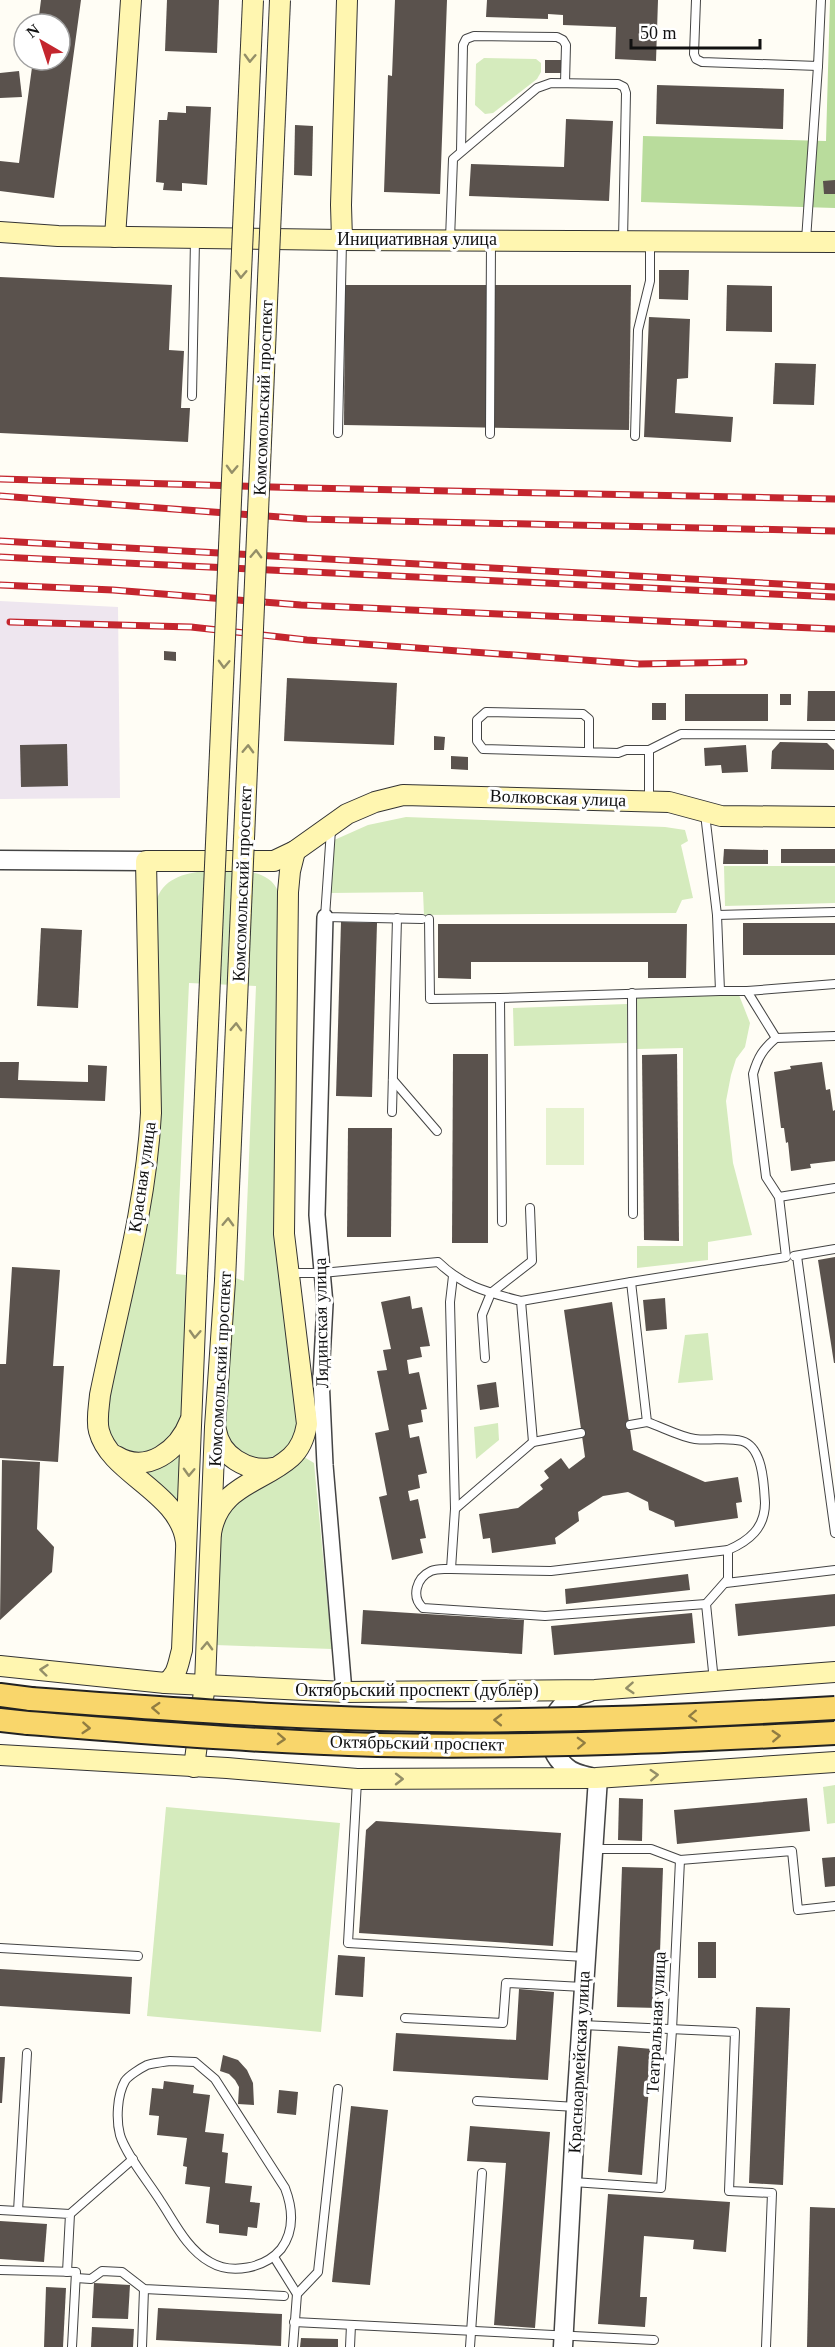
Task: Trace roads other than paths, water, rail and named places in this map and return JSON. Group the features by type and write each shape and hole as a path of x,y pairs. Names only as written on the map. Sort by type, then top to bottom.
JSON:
{"main road":[{"path":"116,237 131,0"},
{"name":"Комсомольский проспект","path":"165,1683 176,1673 182,1650 253,0"},
{"name":"Комсомольский проспект","path":"194,1767 205,1684 215,1427 225,1281 280,0"},
{"path":"342,240 340,206 347,0"},
{"name":"Инициативная улица","path":"0,232 116,237 342,240 835,242"},
{"name":"Волковская улица","path":"146,861 268,862 280,859 332,824 375,801 403,795 669,802 721,816 835,817"},
{"name":"Лядинская улица","path":"211,1533 216,1516 233,1495 253,1479 276,1467 297,1451 307,1424 287,1273 283,1200 288,892 295,851"},
{"name":"Красная улица","path":"110,1450 99,1430 100,1395 140,1207 149,1145 151,1102 146,861"},
{"path":"110,1450 120,1459 131,1462 155,1460 178,1442 187,1428 191,1413"},
{"path":"215,1427 217,1438 223,1448 242,1464 259,1469 276,1467"},
{"path":"110,1450 174,1512 183,1529 186,1542"},
{"name":"Октябрьский проспект (дублёр)","path":"0,1666 165,1683 344,1692 594,1690 714,1683 835,1672"},
{"name":"Октябрьский проспект","path":"0,1695 155,1708 520,1720 707,1715 835,1708"},
{"name":"Октябрьский проспект","path":"0,1720 154,1733 376,1744 520,1745 710,1740 835,1733"},
{"path":"0,1755 357,1779 597,1778 835,1762"}],"street":[{"path":"0,860 146,861"},
{"name":"Лядинская улица","path":"325,917 317,1215 325,1321 321,1378 325,1465 344,1692"},
{"path":"594,1690 568,1700 560,1707 550,1726 550,1737 552,1748 564,1766 572,1772 597,1778"},
{"name":"Красноармейская улица","path":"564,2342 597,1778"}],"lane":[{"path":"696,0 694,54 696,59 702,62 818,66"},
{"path":"806,242 818,66 820,0"},
{"path":"460,151 463,45 466,39 474,36 563,40 566,45 565,83"},
{"path":"450,239 452,164 460,151 537,88 551,83 565,83 618,84 624,87 626,93 623,240"},
{"path":"192,396 195,238"},
{"path":"490,239 490,434"},
{"path":"338,434 342,240"},
{"path":"635,436 638,330 650,281 650,240"},
{"path":"589,752 589,719 583,714 486,712 477,720 477,741 483,749 618,753 626,750 649,750 681,734 835,735"},
{"path":"649,750 649,801"},
{"path":"705,811 717,915 720,991"},
{"path":"332,824 325,917 426,919 430,999 747,991 835,984"},
{"path":"717,915 835,912"},
{"path":"392,1112 397,918"},
{"path":"747,991 777,1038"},
{"path":"632,993 633,1214"},
{"path":"500,998 502,1222"},
{"path":"786,1257 779,1197 766,1176 753,1074 758,1058 765,1048 777,1038 835,1036"},
{"path":"393,1080 437,1131"},
{"path":"779,1197 835,1188"},
{"path":"485,1358 482,1315 491,1293 532,1261 530,1208"},
{"path":"287,1273 322,1273 438,1262 453,1276 481,1291 521,1300 835,1249"},
{"path":"797,1256 835,1533"},
{"path":"451,1569 455,1509 450,1302 453,1276"},
{"path":"631,1282 647,1422"},
{"path":"521,1300 533,1442"},
{"path":"630,1425 647,1422 694,1439 742,1441 751,1446 760,1467 765,1488 765,1513 755,1534 742,1544 728,1550 551,1571 438,1569 429,1572 416,1586 416,1597 419,1604 423,1608 544,1616 706,1604 726,1582 729,1566 728,1550"},
{"path":"455,1509 533,1442 581,1433"},
{"path":"726,1582 835,1570"},
{"path":"706,1604 714,1683"},
{"path":"357,1779 348,1943 585,1957"},
{"path":"593,1849 651,1850 680,1860 792,1851 798,1910 835,1906"},
{"name":"Театральная улица","path":"573,2182 661,2188 672,2030 680,1860"},
{"path":"0,1948 138,1956"},
{"path":"405,2018 503,2023 506,1983 583,1987"},
{"path":"581,2025 735,2032 729,2191 772,2193 766,2347"},
{"path":"18,2211 27,2053"},
{"path":"170,2061 195,2062 215,2079 285,2188 291,2205 291,2224 285,2243 274,2258 257,2266 237,2268 212,2264 193,2249 133,2159 120,2136 118,2105 125,2080 147,2065 170,2061"},
{"path":"293,2347 297,2294 318,2272 338,2089"},
{"path":"477,2101 576,2107"},
{"path":"0,2210 70,2214 133,2159"},
{"path":"470,2347 482,2173"},
{"path":"67,2272 70,2214"},
{"path":"274,2258 297,2294"},
{"path":"0,2270 76,2272 72,2347"},
{"path":"76,2278 91,2279 102,2271 122,2272 144,2289 284,2296"},
{"path":"142,2347 144,2289"},
{"path":"294,2322 471,2331 564,2342 654,2340"},
{"path":"350,2347 351,2325"}],"railway":[{"path":"0,479 835,499"},
{"path":"0,496 306,519 835,531"},
{"path":"0,541 835,587"},
{"path":"0,557 835,597"},
{"path":"0,585 113,590 301,605 835,629"},
{"path":"10,622 191,627 307,640 639,664 744,662"}]}
